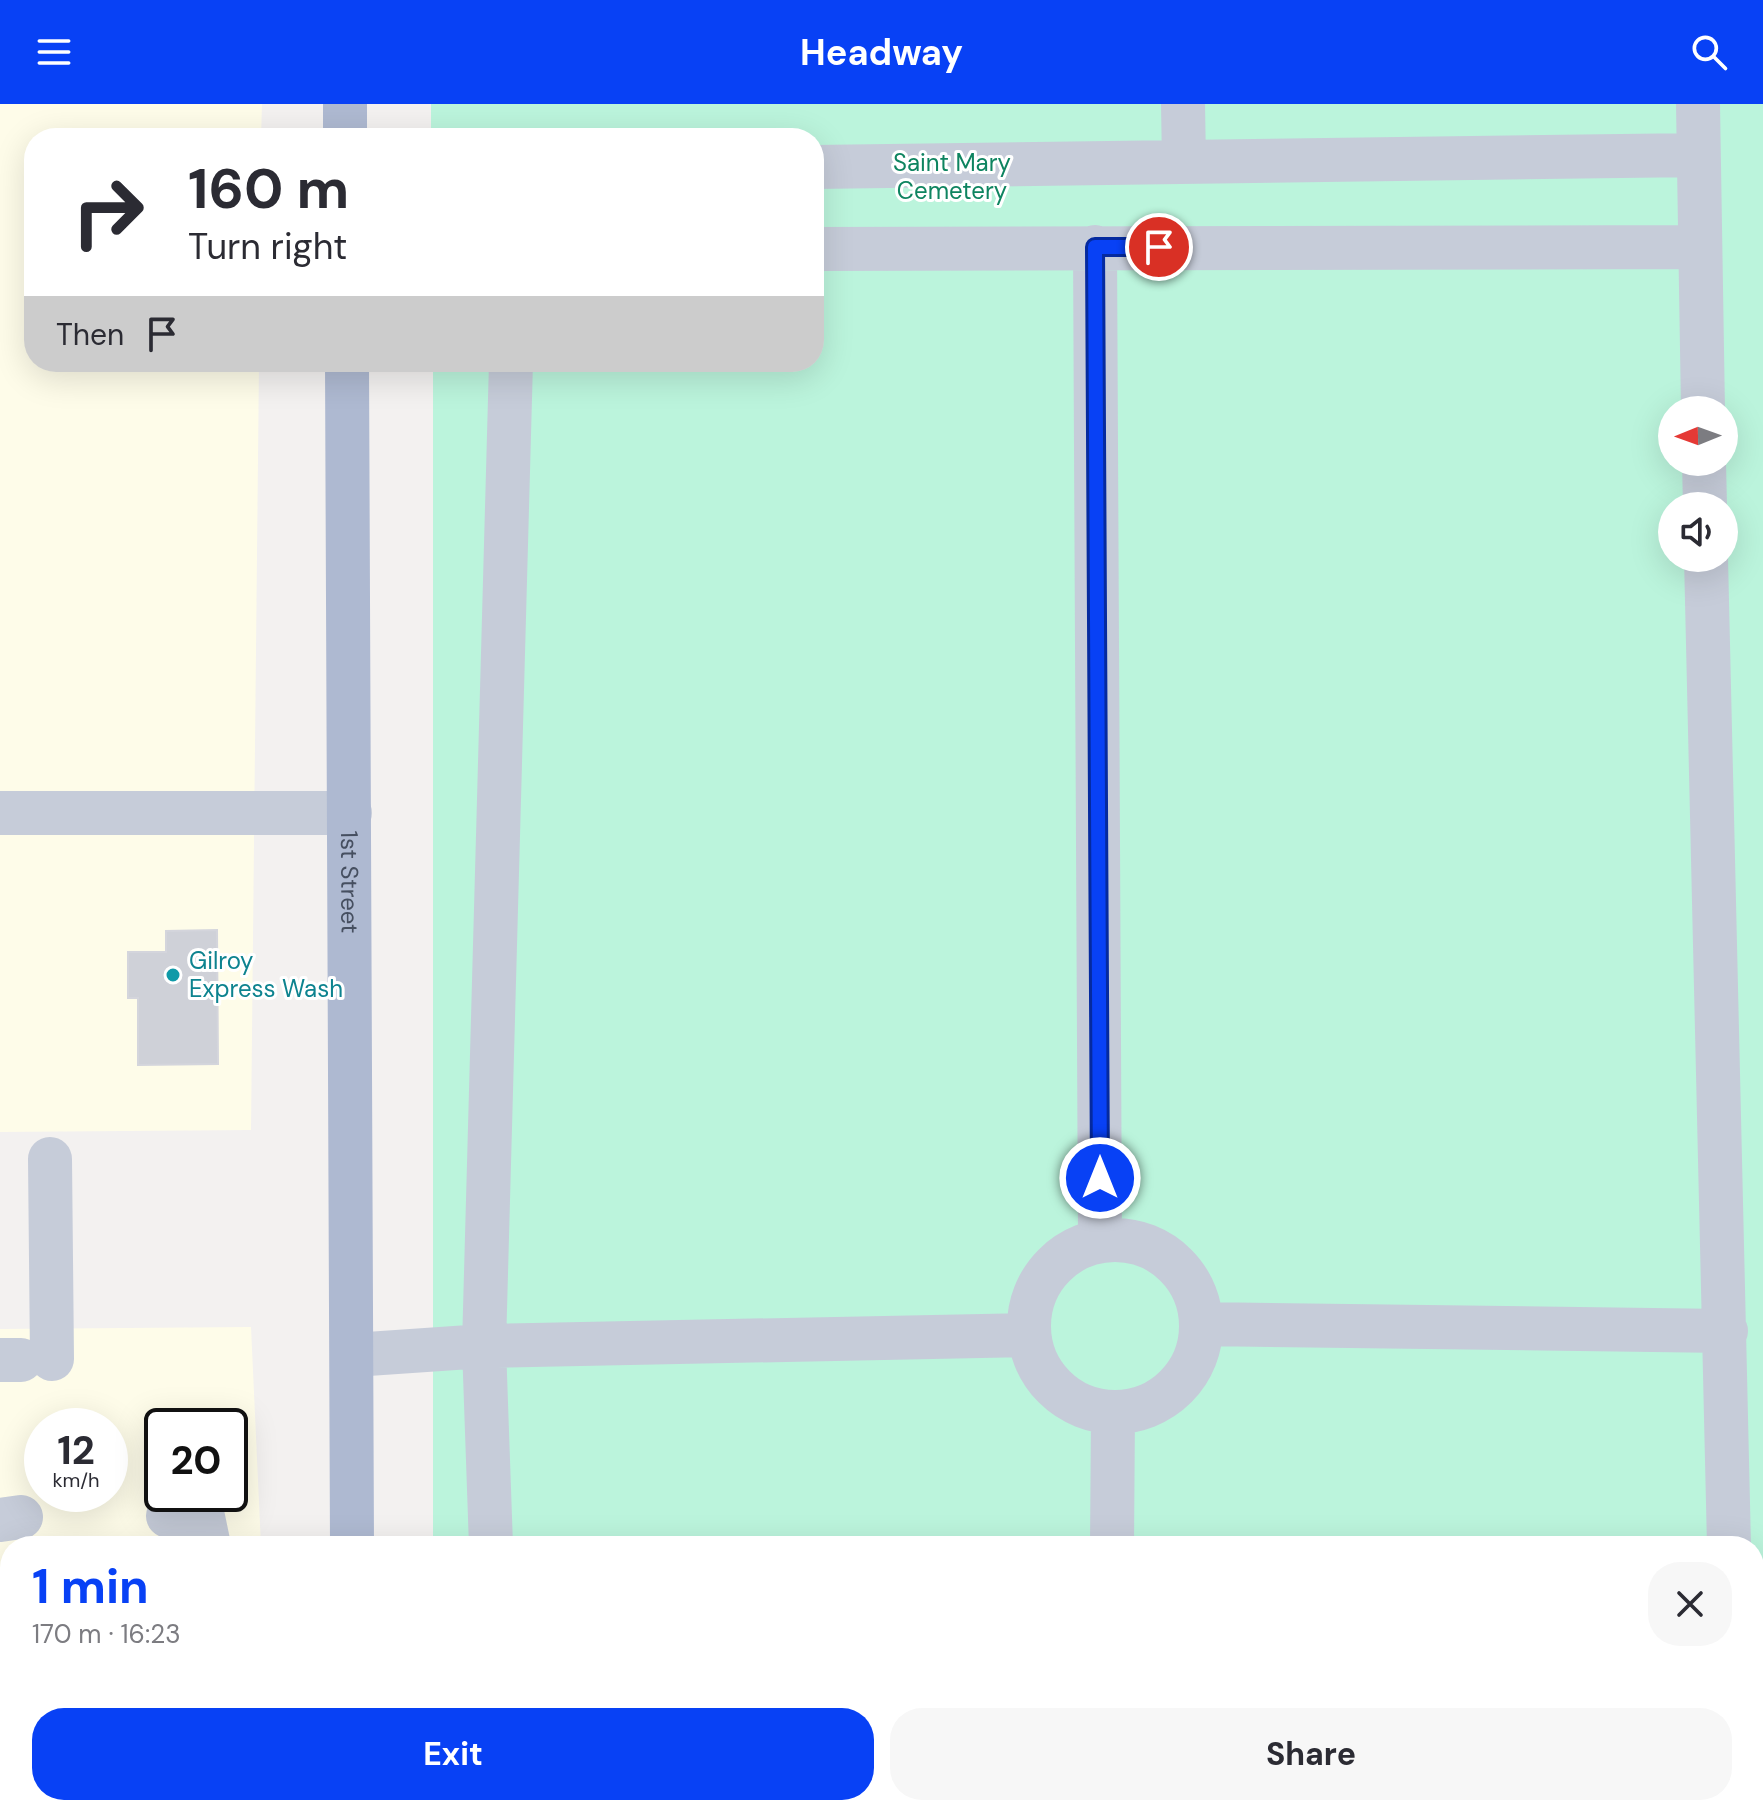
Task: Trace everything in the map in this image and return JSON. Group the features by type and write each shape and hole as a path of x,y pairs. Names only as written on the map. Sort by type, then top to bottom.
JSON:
{"main road":[{"path":"345,104 345,128"},
{"name":"1st Street","path":"347,372 352,1536"}],"street":[{"path":"1183,104 1184,162"},
{"path":"1698,104 1703,396"},
{"path":"824,167 1698,155"},
{"path":"1095,247 1100,1240"},
{"path":"824,249 1698,247"},
{"path":"491,1536 484,1346 511,372"},
{"path":"1706,572 1729,1536"},
{"path":"0,813 350,813"},
{"path":"24,1360 50,1159"},
{"path":"1100,1240 1130,1240 1158,1250 1181,1270 1196,1296 1202,1324 1197,1354 1182,1380 1159,1400 1131,1411 1113,1412 1083,1406 1058,1391 1039,1367 1029,1335 1031,1305 1043,1277 1063,1256 1100,1240"},
{"path":"1202,1324 1726,1331"},
{"path":"353,1355 484,1346 1029,1335"},
{"path":"1112,1536 1113,1412"},
{"path":"168,1516 203,1517 207,1536"}],"shaded area":[{"path":"0,104 262,104 261,128 24,128 24,372 259,372 251,1130 0,1132"},
{"path":"251,1327 261,1536 0,1536 0,1329"}],"green space":[{"name":"Saint Mary Cemetery","path":"431,104 1763,104 1763,1536 433,1536 433,372 824,372 824,128 431,128"}],"building":[{"name":"Gilroy Express Wash","path":"217,930 218,1064 138,1065 138,998 128,998 128,952 166,952 166,931"}],"place":[{"name":"Gilroy Express Wash","path":"173,975"}],"route":[{"path":"1100,1178 1095,247 1159,247"}]}
